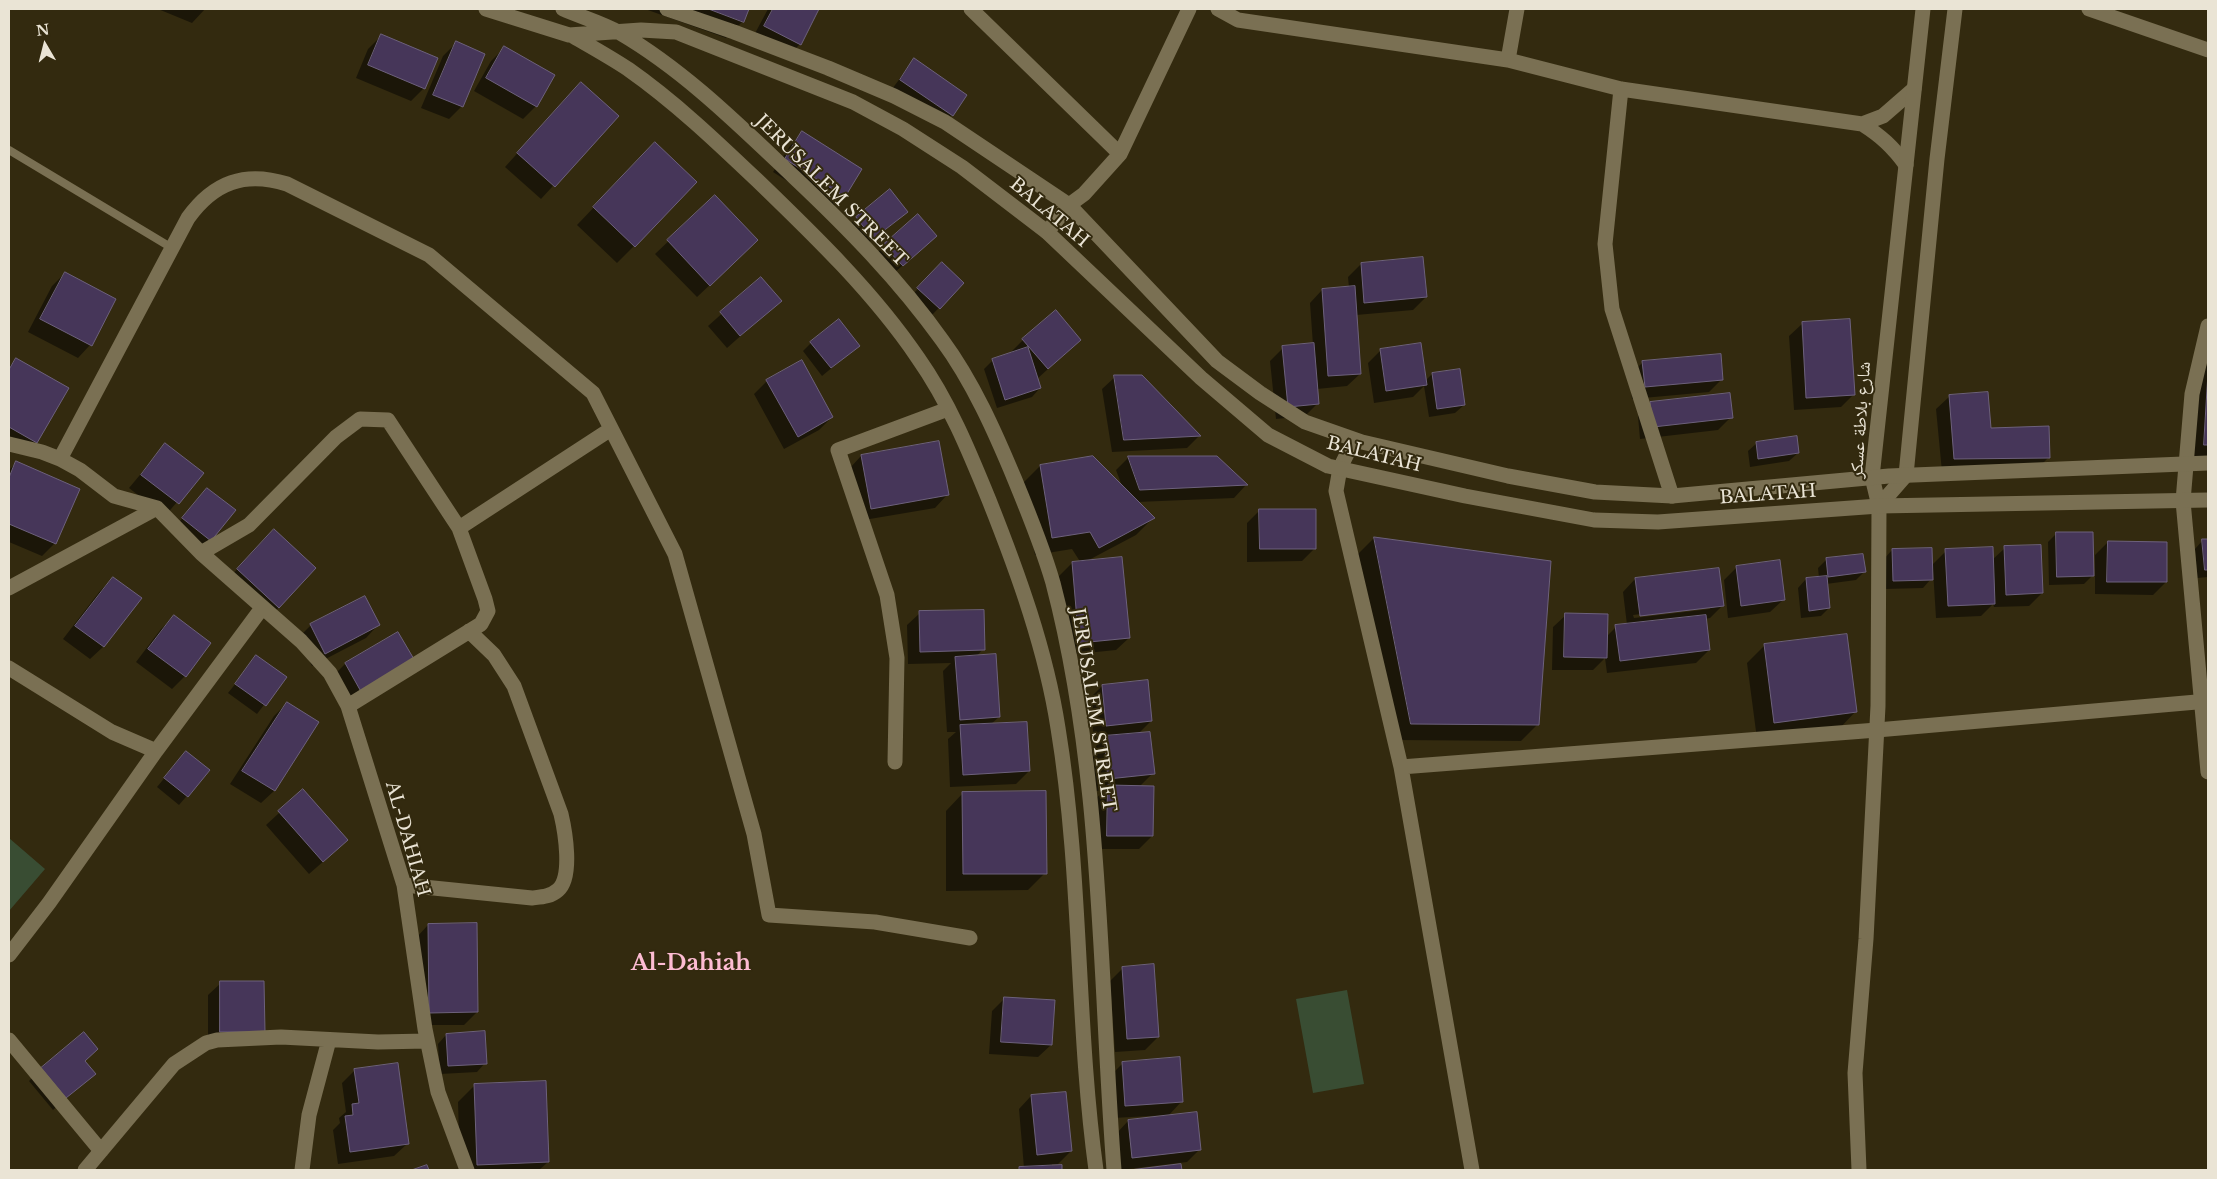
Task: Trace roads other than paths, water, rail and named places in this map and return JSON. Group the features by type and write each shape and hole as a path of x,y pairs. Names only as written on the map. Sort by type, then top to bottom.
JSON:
{"street":[{"path":"486,9 569,35"},
{"name":"JERUSALEM STREET","path":"563,9 612,33 662,62 717,105 870,251 910,297 944,342 974,392 998,440 1033,524 1052,581 1073,680 1088,774 1095,852 1106,1064 1114,1170"},
{"name":"BALATAH","path":"667,9 752,38 894,96 945,122 1068,205 1217,361 1260,393 1305,422 1354,440 1508,476 1595,492 1672,496 1906,475 2208,463"},
{"path":"972,9 1120,154"},
{"path":"1047,232 1068,205 1084,194 1120,154 1189,9"},
{"path":"1218,9 1238,20 1508,60 1621,89 1862,124 1882,136 1894,148 1906,165"},
{"path":"1508,60 1517,9"},
{"name":"شارع بلاطة عسكر","path":"1879,506 1872,478 1923,9"},
{"path":"1906,475 1937,159 1955,9"},
{"path":"2089,9 2208,50"},
{"name":"BALATAH","path":"569,35 641,30 676,32 853,102 903,129 962,167 1047,232 1201,378 1268,435 1328,466 1465,496 1594,520 1658,522 1879,506 2208,500"},
{"name":"JERUSALEM STREET","path":"569,35 631,72 706,131 795,216 861,286 919,358 962,432 1006,543 1041,650 1058,725 1070,810 1080,991 1096,1170"},
{"path":"1621,89 1605,244 1612,309 1672,496"},
{"path":"1862,124 1883,116 1914,89"},
{"path":"60,459 172,248 198,204 220,187 246,179 274,180 287,184 429,255 593,393 674,554 754,834 769,915 874,922 970,938"},
{"path":"2208,326 2192,394 2184,501 2205,702 2208,772"},
{"path":"895,762 898,658 886,595 838,450 948,409"},
{"path":"201,553 249,525 336,437 360,419 388,420 460,528 486,599 488,612 481,624 348,706"},
{"path":"460,528 611,429"},
{"path":"1354,440 1340,468 1336,491 1339,510 1401,767 1472,1170"},
{"path":"9,444 42,452 60,459 80,470 114,496 157,508"},
{"name":"شارع بلاطة عسكر","path":"1879,506 1906,475"},
{"path":"1859,1170 1855,1072 1866,939 1877,730 1879,506"},
{"path":"9,588 157,508"},
{"name":"AL-DAHIAH","path":"157,508 201,553 301,641 330,673 348,706 404,885 427,1041 438,1092 467,1170"},
{"path":"9,955 49,903 156,751 262,608"},
{"path":"404,885 532,898 548,896 559,890 566,876 566,834 561,814 514,686 494,655 469,631"},
{"path":"9,668 112,732 156,751"},
{"path":"1401,767 2205,702"},
{"path":"85,1170 174,1064 206,1043 217,1040 272,1038 378,1042 427,1041"},
{"path":"9,1040 101,1151"},
{"path":"302,1170 310,1115 328,1040"}],"lane":[{"path":"9,150 172,248"}],"district":[{"name":"Al-Dahiah","path":"691,964"}]}
